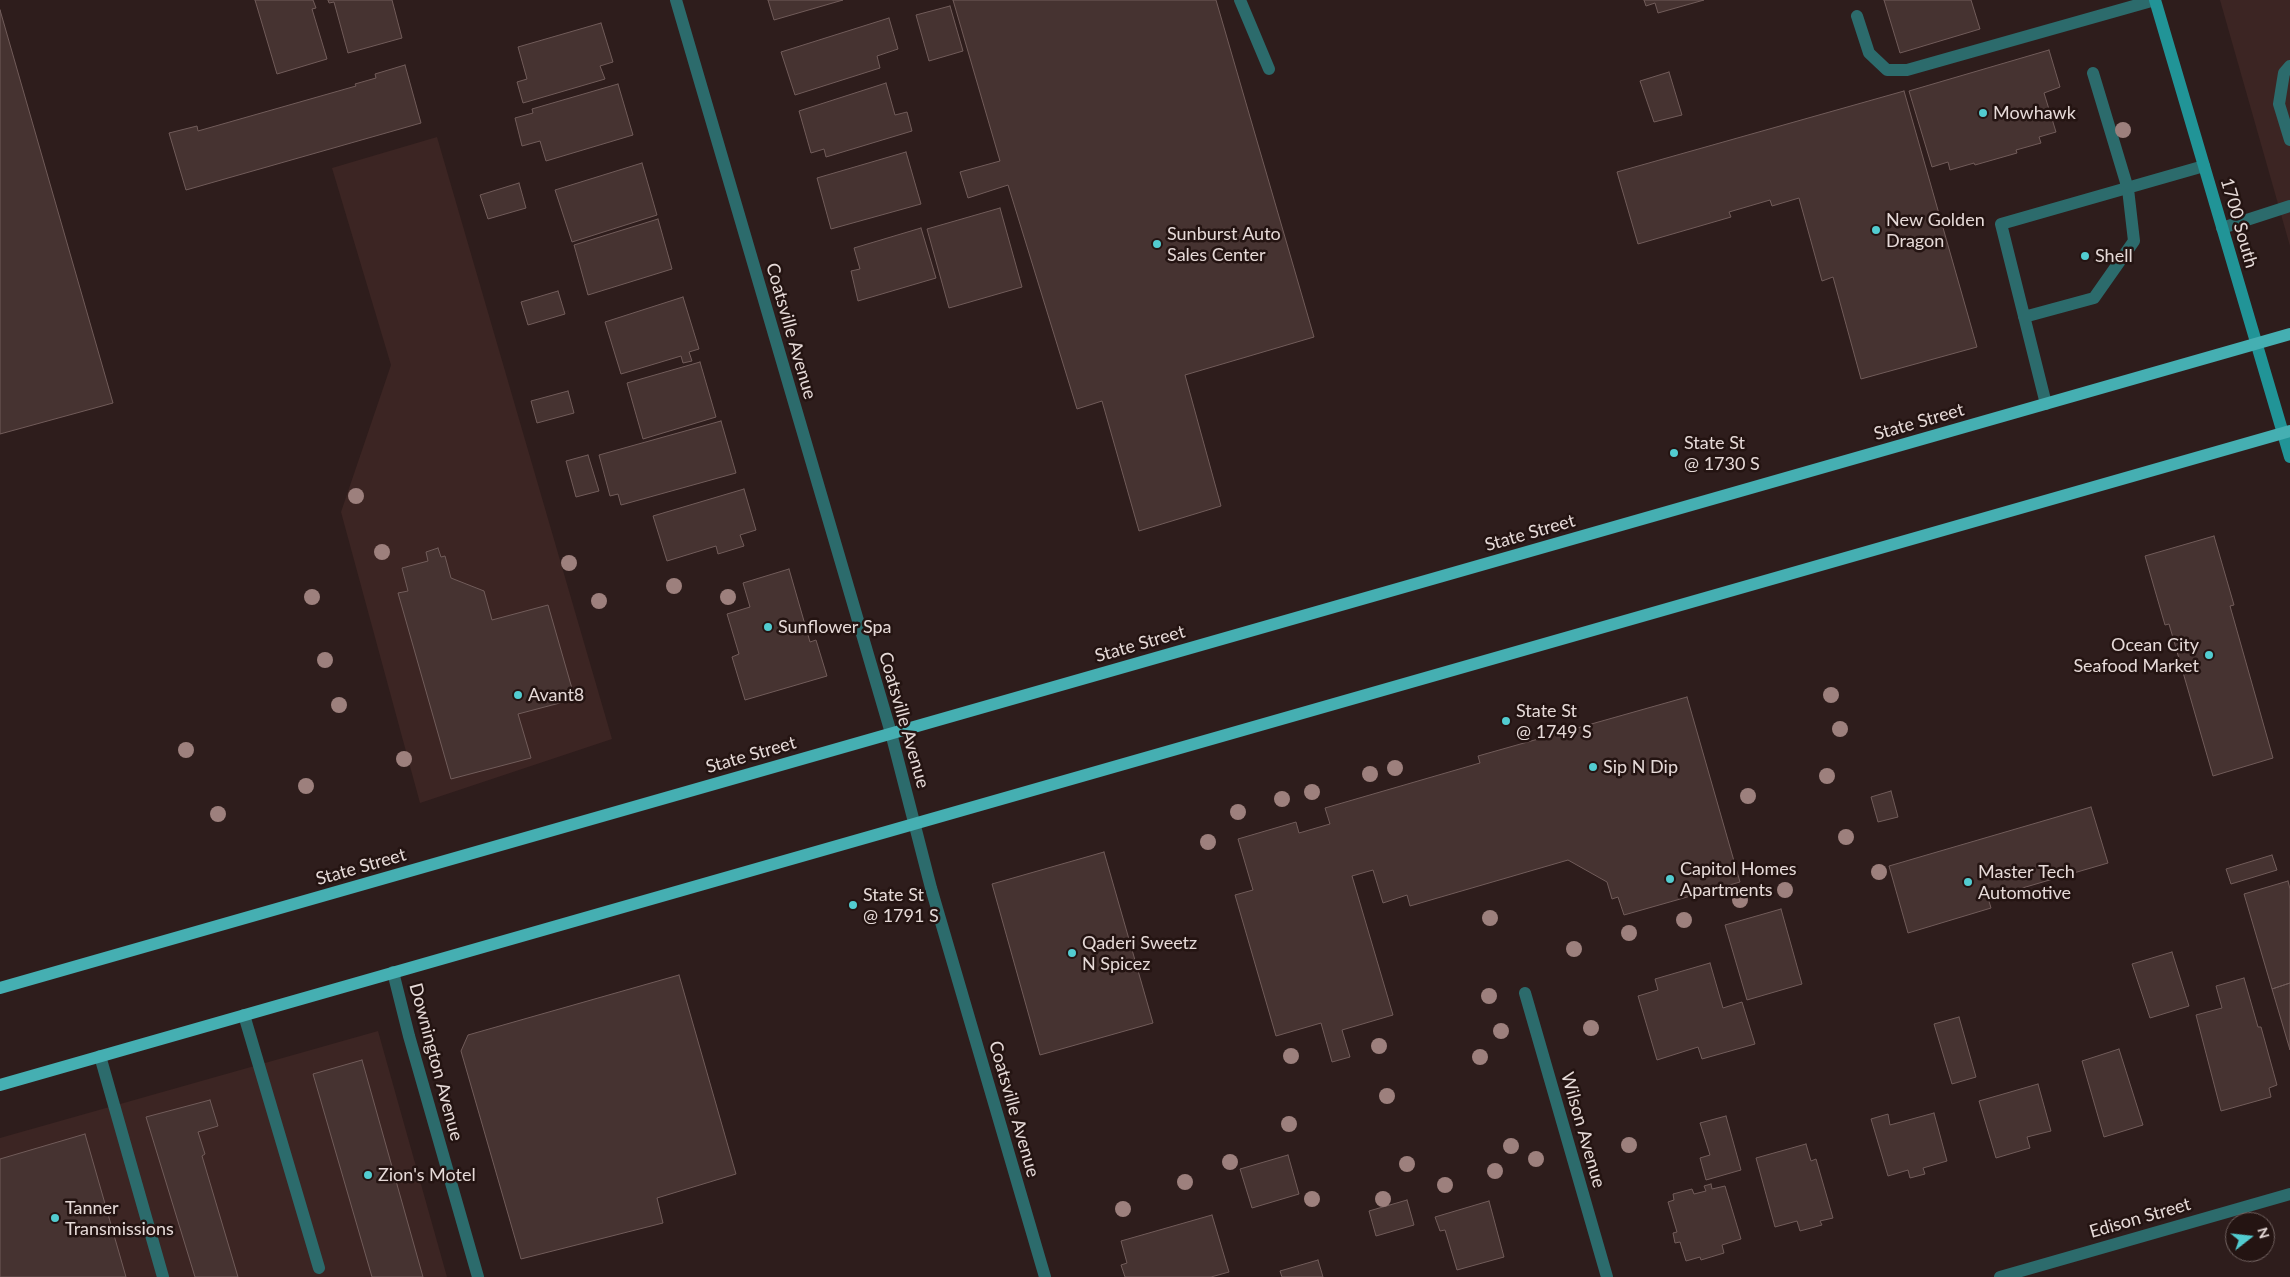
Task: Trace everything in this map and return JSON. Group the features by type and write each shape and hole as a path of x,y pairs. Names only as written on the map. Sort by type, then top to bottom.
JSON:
{"main road":[{"name":"State Street","path":"0,988 2290,334"},
{"path":"0,1085 2287,432"}],"street":[{"name":"Coatsville Avenue","path":"676,0 891,733 931,888 1045,1277"},
{"path":"1240,0 1269,69"},
{"path":"1857,16 1869,53 1886,70 1907,70 2155,0"},
{"name":"1700 South","path":"2155,0 2256,344 2287,432 2290,457"},
{"path":"2290,66 2284,73 2279,104 2290,140"},
{"path":"2024,318 2094,298 2134,241 2128,188 2093,73"},
{"path":"2046,404 2001,224 2204,166"},
{"path":"2222,228 2290,206"},
{"name":"Downington Avenue","path":"393,972 409,1036 478,1277"},
{"name":"Wilson Avenue","path":"1526,993 1607,1277"},
{"path":"244,1015 319,1268"},
{"path":"100,1056 163,1277"},
{"name":"Edison Street","path":"2000,1277 2290,1194"}],"shaded area":[{"path":"2220,0 2290,0 2290,246"},
{"path":"437,137 612,739 420,803 341,512 391,365 332,168"},
{"path":"378,1031 447,1277 0,1277 0,1138"}],"building":[{"path":"255,0 313,0 316,8 312,9 327,59 277,74"},
{"path":"328,0 392,0 402,38 348,53 334,2 329,3"},
{"path":"768,0 843,0 774,20"},
{"name":"Sunburst Auto Sales Center","path":"953,0 1216,0 1314,337 1185,375 1221,506 1139,531 1102,401 1077,409 1008,185 968,198 960,172 1000,161"},
{"path":"1644,0 1704,0 1658,13 1655,3 1646,6"},
{"path":"1884,0 1971,0 1980,29 1900,53"},
{"path":"950,6 963,51 929,61 916,15"},
{"path":"0,10 113,403 0,434"},
{"path":"889,18 898,49 877,56 880,68 795,95 781,52"},
{"path":"601,23 613,62 600,66 605,79 523,103 517,82 527,79 518,47"},
{"name":"Mowhawk","path":"2049,50 2060,87 2044,93 2056,132 2039,137 2041,143 2016,150 2017,153 1975,165 1974,163 1950,170 1948,162 1932,167 1909,91"},
{"path":"405,65 421,123 186,190 169,133 197,126 198,131 356,86 355,84 376,78 375,74"},
{"path":"1669,72 1682,115 1654,122 1640,81"},
{"path":"886,83 895,115 907,112 912,131 826,157 824,149 811,153 799,111"},
{"path":"618,84 633,135 546,161 540,141 522,146 515,118 533,113 532,109"},
{"name":"New Golden Dragon","path":"1904,91 1977,347 1861,379 1833,277 1822,281 1799,198 1772,206 1770,200 1729,212 1731,217 1638,244 1617,172"},
{"path":"906,152 921,204 831,229 817,178"},
{"path":"642,163 657,215 572,242 555,190"},
{"path":"519,183 526,208 488,219 480,195"},
{"path":"1000,208 1022,287 949,308 927,229"},
{"path":"658,219 672,269 588,295 574,245"},
{"path":"921,228 936,278 858,301 851,271 860,269 854,248"},
{"path":"558,291 565,314 528,325 521,302"},
{"path":"683,297 699,349 689,352 692,361 683,363 681,356 621,374 605,322"},
{"path":"700,362 716,417 643,439 627,383"},
{"path":"568,391 574,413 537,423 531,401"},
{"path":"721,421 736,473 621,505 618,494 610,496 599,455"},
{"path":"588,455 599,491 576,497 566,461"},
{"path":"744,489 756,530 740,535 744,546 718,554 716,546 667,561 653,516"},
{"path":"2214,536 2234,605 2230,606 2273,758 2213,776 2169,624 2165,625 2145,556"},
{"path":"438,548 441,557 445,556 451,578 484,591 492,620 548,605 575,699 518,714 531,758 451,779 398,593 408,591 402,568 428,561 426,552"},
{"name":"Sunflower Spa","path":"789,569 810,642 816,640 827,676 745,700 732,657 739,654 727,614 750,607 743,583"},
{"name":"Capitol Homes Apartments","path":"1687,697 1740,882 1624,915 1618,897 1612,899 1607,882 1568,860 1410,906 1407,895 1383,903 1373,870 1352,876 1393,1015 1342,1030 1350,1057 1332,1062 1321,1023 1276,1036 1235,895 1253,890 1238,839 1296,822 1299,833 1330,824 1325,808 1480,763 1478,756"},
{"path":"1891,791 1898,817 1878,822 1871,797"},
{"name":"Master Tech Automotive","path":"2091,807 2108,863 1988,898 1991,908 1908,933 1889,866"},
{"name":"Qaderi Sweetz N Spicez","path":"1104,852 1153,1023 1040,1055 992,884"},
{"path":"2272,855 2277,870 2231,884 2226,869"},
{"path":"2288,881 2290,889 2290,983 2272,989 2244,894"},
{"path":"1781,909 1802,984 1747,1000 1725,925"},
{"path":"2172,952 2189,1006 2150,1018 2132,964"},
{"path":"1710,963 1723,1008 1742,1002 1755,1044 1702,1059 1698,1047 1657,1060 1638,996 1658,990 1655,979"},
{"path":"679,975 736,1174 657,1198 663,1223 521,1259 461,1051 468,1035"},
{"path":"2244,978 2258,1027 2261,1027 2277,1085 2269,1088 2271,1097 2221,1111 2196,1015 2222,1008 2216,986"},
{"path":"2290,983 2290,1050 2272,989"},
{"path":"1959,1017 1976,1077 1952,1084 1934,1024"},
{"path":"2119,1049 2143,1125 2104,1137 2082,1061"},
{"name":"Zion's Motel","path":"362,1060 423,1277 372,1277 313,1074"},
{"path":"2038,1084 2051,1131 2027,1137 2030,1148 1996,1158 1979,1101"},
{"path":"210,1100 218,1126 198,1132 205,1154 202,1156 238,1277 195,1277 146,1117"},
{"path":"1934,1113 1947,1161 1923,1168 1925,1174 1910,1178 1908,1170 1888,1176 1871,1119 1888,1114 1890,1125"},
{"path":"1726,1116 1741,1170 1706,1180 1700,1158 1710,1155 1700,1123"},
{"name":"Tanner Transmissions","path":"85,1134 126,1277 0,1277 0,1159"},
{"path":"1806,1144 1811,1161 1816,1159 1833,1218 1820,1221 1822,1225 1800,1231 1797,1221 1775,1227 1756,1158"},
{"path":"1288,1155 1299,1194 1252,1208 1240,1169"},
{"path":"1711,1184 1712,1189 1725,1186 1741,1239 1722,1245 1724,1253 1701,1260 1700,1257 1686,1261 1680,1242 1675,1243 1673,1233 1677,1232 1668,1202 1674,1200 1673,1194 1692,1189 1694,1194 1706,1191 1704,1186"},
{"path":"1407,1200 1414,1225 1376,1236 1369,1211"},
{"path":"1489,1201 1504,1257 1457,1270 1445,1230 1440,1231 1435,1217"},
{"path":"1212,1215 1229,1272 1211,1277 1125,1277 1121,1265 1127,1263 1121,1241"},
{"path":"1318,1260 1323,1277 1282,1277 1280,1271"}],"place":[{"name":"Mowhawk","path":"1983,113"},
{"name":"New Golden Dragon","path":"1876,230"},
{"name":"Sunburst Auto Sales Center","path":"1157,244"},
{"name":"Shell","path":"2085,256"},
{"name":"State St @ 1730 S","path":"1674,453"},
{"name":"Sunflower Spa","path":"768,627"},
{"name":"Ocean City Seafood Market","path":"2209,655"},
{"name":"Avant8","path":"518,695"},
{"name":"State St @ 1749 S","path":"1506,721"},
{"name":"Sip N Dip","path":"1593,767"},
{"name":"Capitol Homes Apartments","path":"1670,879"},
{"name":"Master Tech Automotive","path":"1968,882"},
{"name":"State St @ 1791 S","path":"853,905"},
{"name":"Qaderi Sweetz N Spicez","path":"1072,953"},
{"name":"Zion's Motel","path":"368,1175"},
{"name":"Tanner Transmissions","path":"55,1218"}]}
